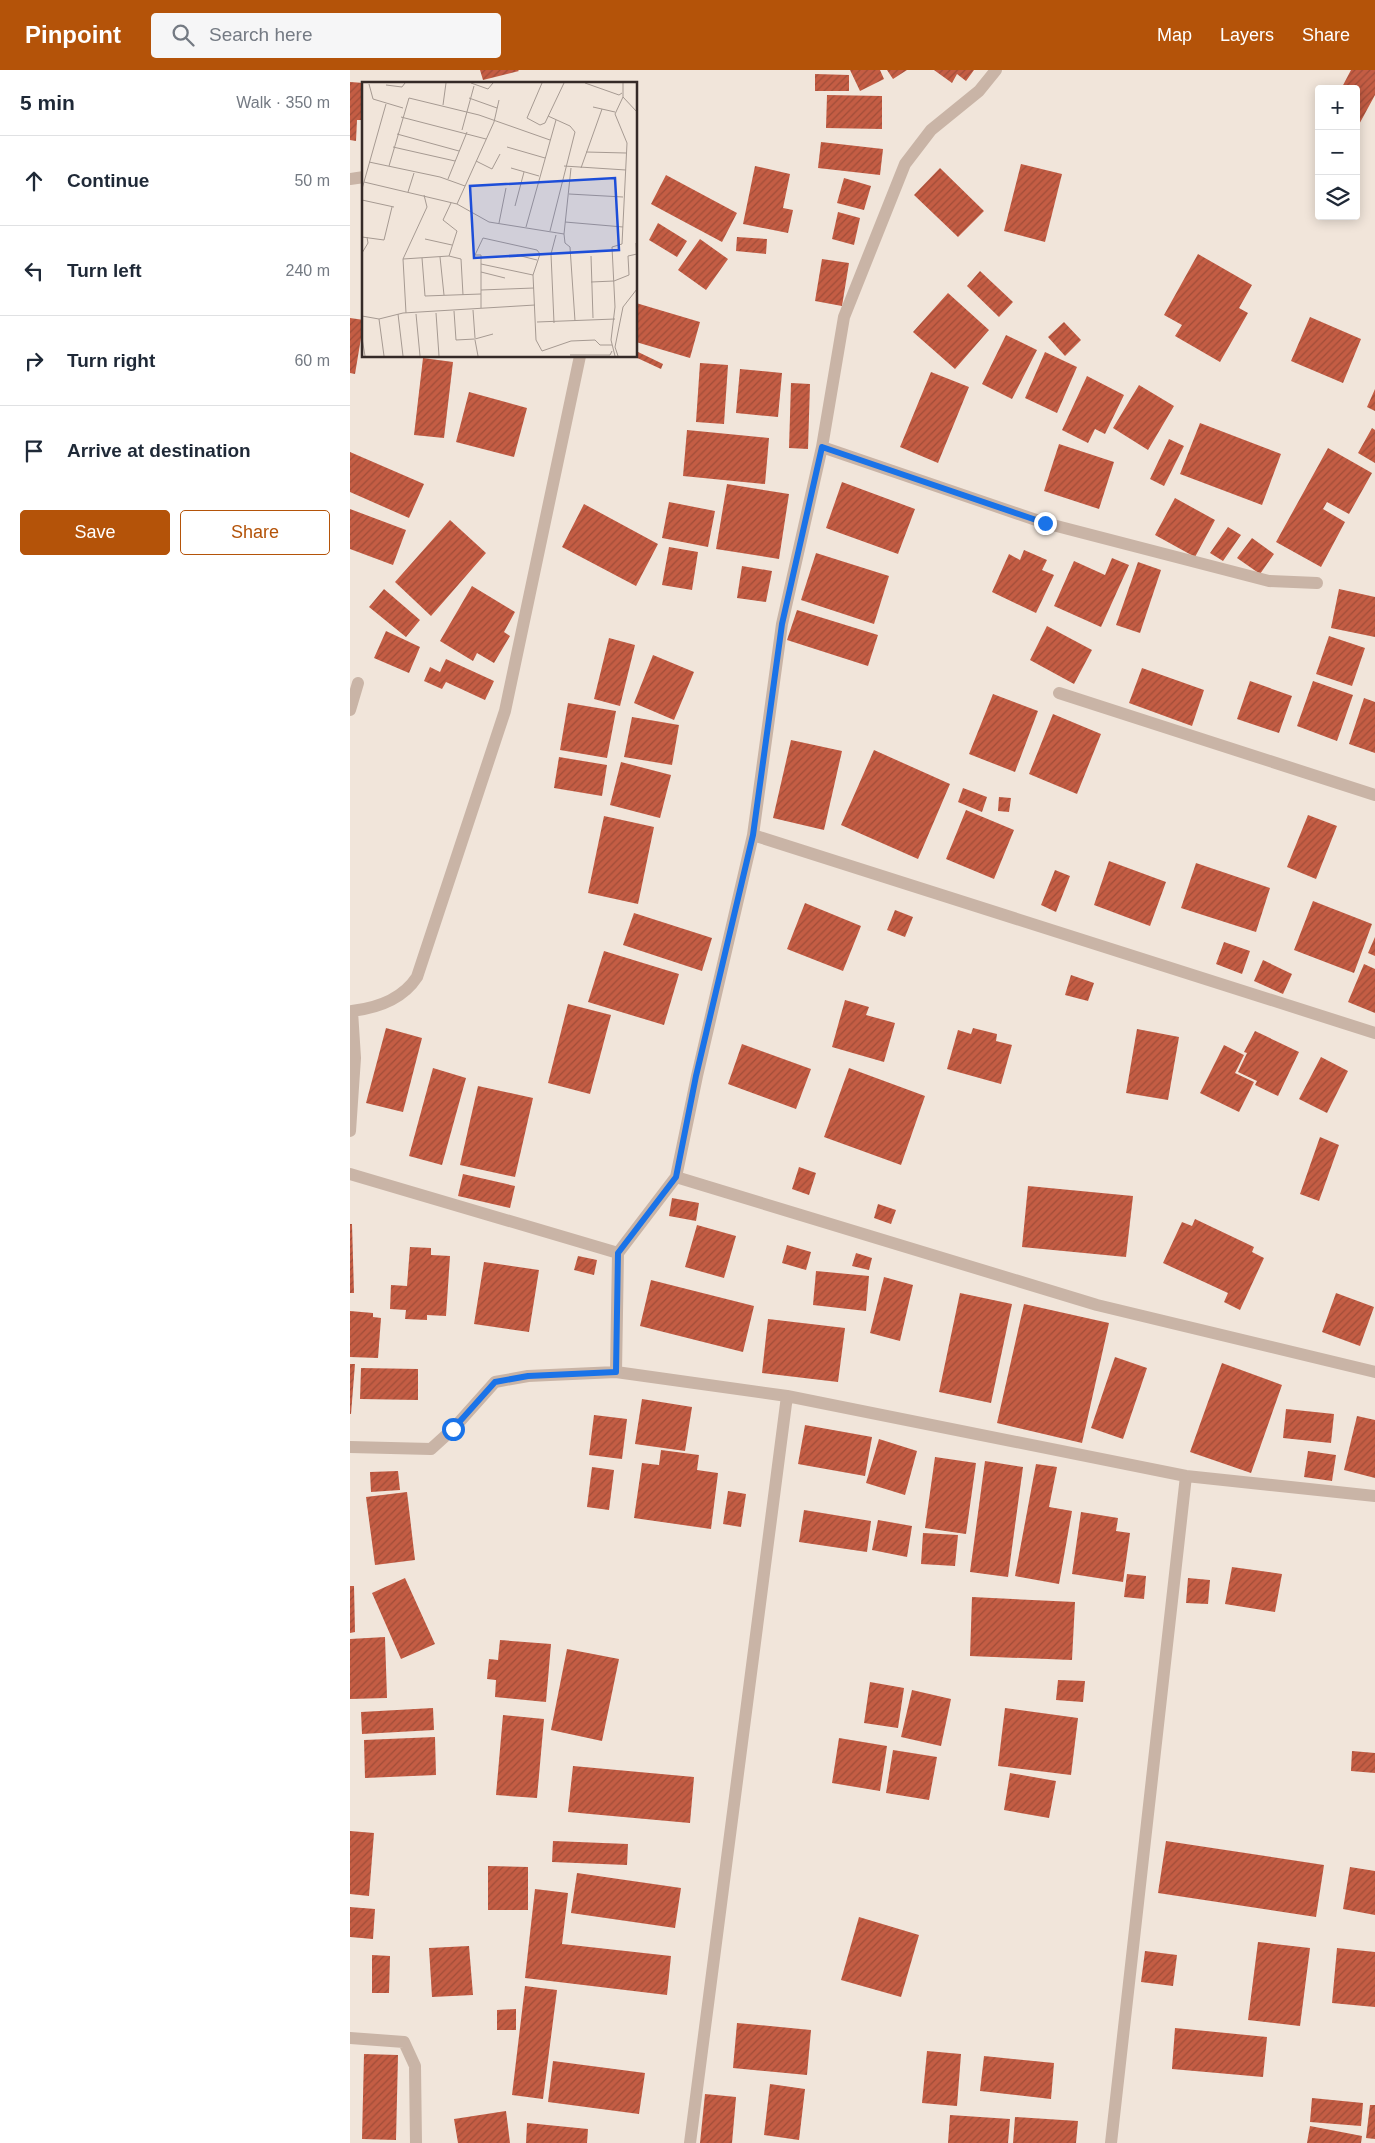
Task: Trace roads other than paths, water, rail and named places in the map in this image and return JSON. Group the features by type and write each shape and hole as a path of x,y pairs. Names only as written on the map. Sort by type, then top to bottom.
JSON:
{"street":[{"path":"616,1372 618,1253 676,1177 696,1076 753,835 782,624 822,447 844,317 905,164 932,130 979,91 996,70"},
{"path":"350,1131 355,1058 351,1010 373,1008 400,995 411,986 417,977 505,711 580,358"},
{"path":"822,447 1045,523 1269,581 1317,583"},
{"path":"350,710 358,683"},
{"path":"1059,692 1375,795"},
{"path":"753,835 1375,1033"},
{"path":"350,1174 618,1253"},
{"path":"676,1177 1097,1306 1375,1372"},
{"path":"350,1447 431,1448 453,1429 495,1382 528,1376 616,1372 787,1396 1186,1476 1375,1496"},
{"path":"690,2143 787,1396"},
{"path":"1111,2143 1186,1476"},
{"path":"350,2038 404,2042 416,2066 416,2143"}]}
